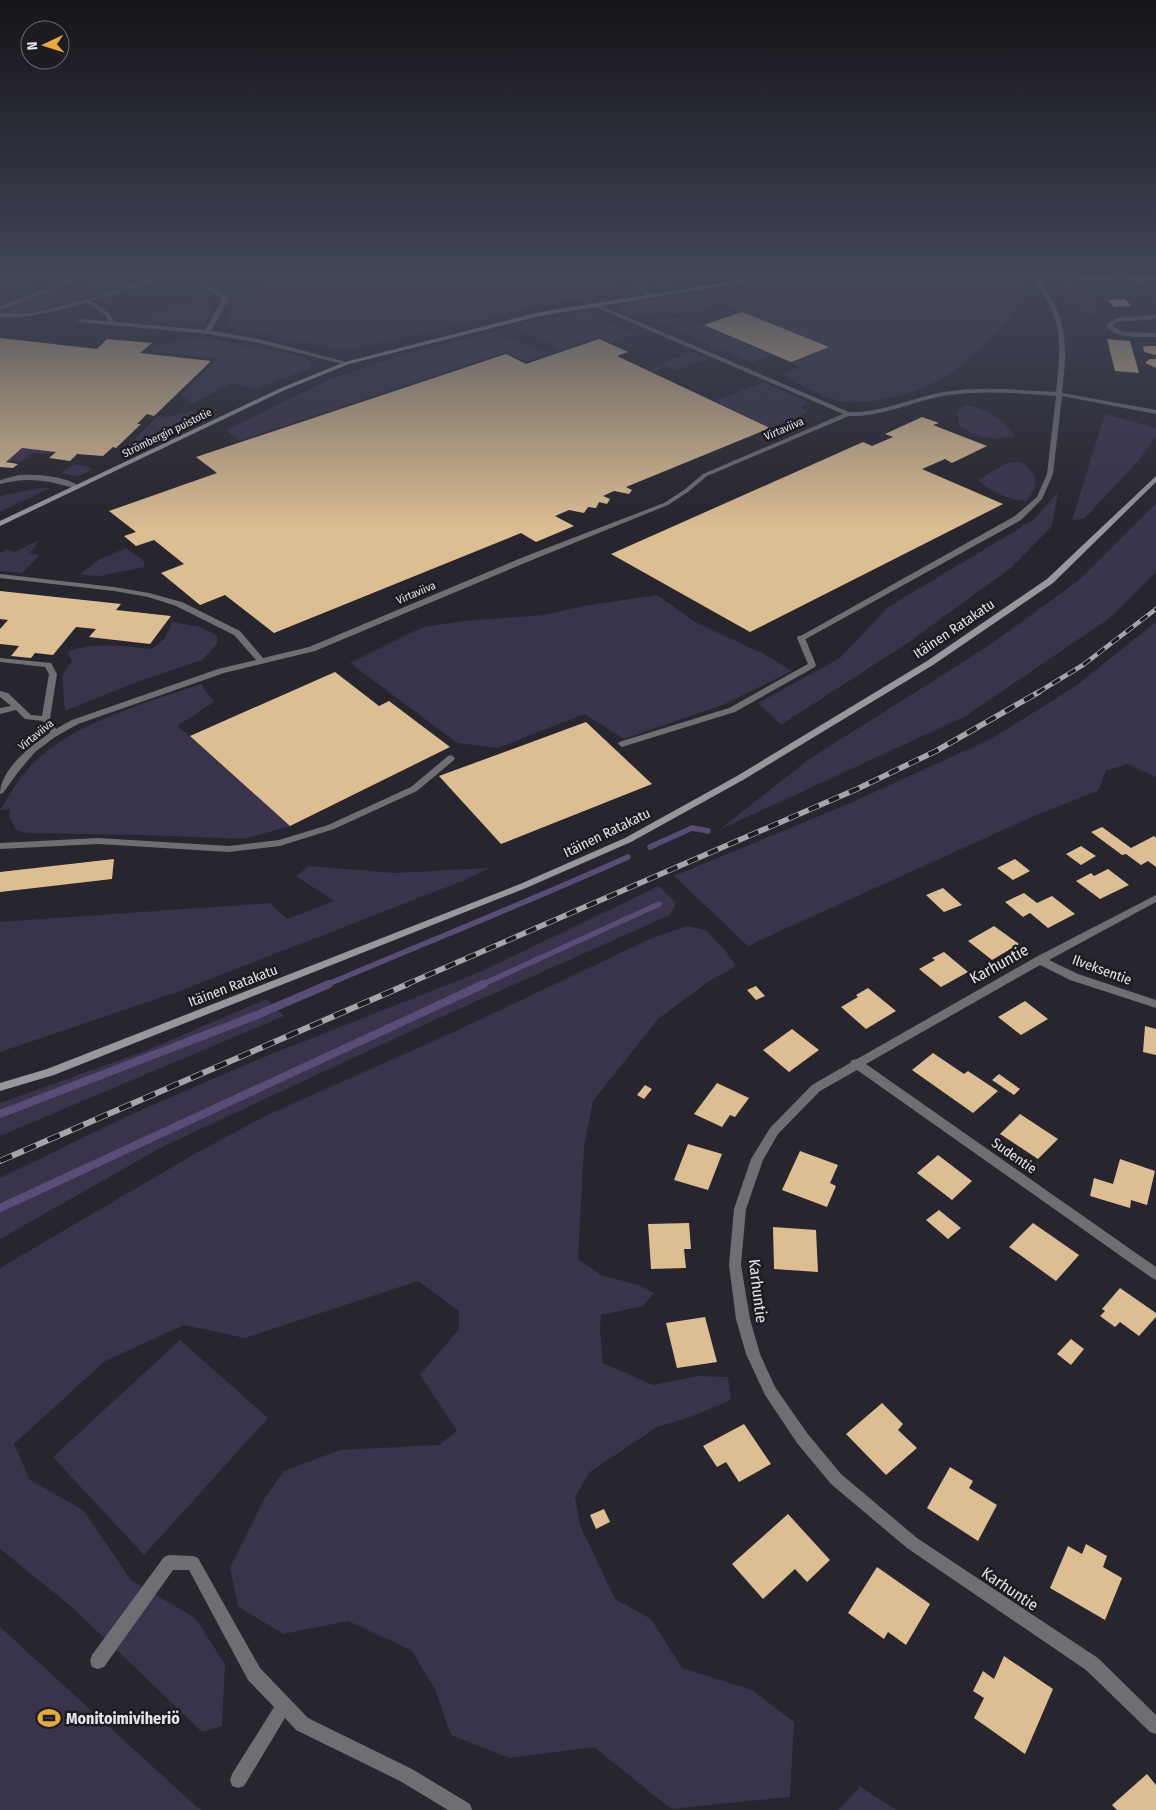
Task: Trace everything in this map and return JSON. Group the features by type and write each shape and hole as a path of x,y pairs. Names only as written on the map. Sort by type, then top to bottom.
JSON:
{"street":[{"path":"333,359 347,363"},
{"name":"Strömbergin puistotie","path":"0,524 283,389 347,363 361,359"},
{"path":"721,359 848,414 871,414 945,394 1007,391 1059,394 1156,412"},
{"path":"622,744 732,710 812,664 801,638 1018,518 1040,498 1050,474 1063,359"},
{"name":"Virtaviiva","path":"0,791 30,752 54,732 76,722 188,681 312,649 529,558 666,504 686,492 706,475 848,414"},
{"path":"0,482 8,479 41,477 78,487"},
{"name":"Itäinen Ratakatu","path":"0,1087 50,1072 344,957 523,886 628,840 740,778 922,668 1050,581 1156,478"},
{"path":"0,576 114,589 149,595 179,604 237,633 262,661"},
{"path":"0,660 48,665 53,674 46,719 54,732"},
{"path":"0,694 5,695 28,717 46,719"},
{"path":"0,711 18,707"},
{"path":"0,846 98,841 229,849 280,843 331,827 414,789 451,758"},
{"name":"Karhuntie","path":"1156,898 1040,960 856,1063 816,1088 774,1131 757,1159 740,1209 736,1265 742,1319 753,1354 770,1391 802,1438 836,1479 912,1543 1092,1664 1156,1726"},
{"name":"Ilveksentie","path":"1040,960 1074,977 1156,1004"},
{"name":"Sudentie","path":"856,1063 1156,1274"},
{"path":"98,1661 169,1562 193,1563 254,1674 302,1724 406,1775 464,1810"},
{"path":"238,1780 284,1706"}],"shaded area":[{"path":"217,359 307,359 312,363 311,368 255,389 232,383 194,403 180,396"},
{"path":"388,359 484,359 239,441 226,430 328,380"},
{"path":"673,359 707,359 674,371 667,367 652,372 648,371 655,368 655,366"},
{"path":"744,359 760,359 752,363"},
{"path":"797,359 968,359 956,370 927,386 887,399 859,402 838,401 813,391 782,374 801,367 791,362"},
{"path":"764,382 807,402 801,408 808,412 770,428 714,401"},
{"path":"965,406 993,415 1015,436 986,437 972,433 959,426 957,412"},
{"path":"190,411 207,414 119,455 158,416 169,417"},
{"path":"1105,414 1156,428 1156,437 1138,461 1084,519 1072,520"},
{"path":"22,448 54,451 49,454 33,453 21,462 7,461"},
{"path":"1020,462 1030,470 1035,480 1034,490 1026,501 1000,495 978,480 1007,463"},
{"path":"74,464 89,467 92,470 79,476 61,473"},
{"path":"39,488 50,488 0,512 0,496"},
{"path":"1058,492 1052,526 1011,568 909,642 781,725 758,703 840,658 888,607 1033,520"},
{"path":"1156,503 1156,572 1110,618 964,717 719,830 808,760 985,648 1078,581"},
{"path":"39,540 30,553 40,555 22,573 0,571 0,553 7,549 15,552"},
{"path":"126,548 144,561 144,567 100,576 79,575 100,559"},
{"path":"657,595 697,623 766,655 792,671 723,705 624,739 584,714 498,748 457,743 350,663 423,627 464,621 545,615 583,606"},
{"path":"172,622 201,627 217,636 217,644 202,660 134,683 65,711 62,676 72,661 67,652 98,646 152,649 165,638"},
{"path":"1156,622 1156,777 1127,764 1106,771 1098,791 1036,815 758,941 749,947 674,876 848,804 993,738 1077,685"},
{"path":"201,684 214,702 177,726 290,826 244,839 27,833 16,830 9,816 10,809 0,810 28,769 44,753 63,740 133,707"},
{"path":"309,866 395,873 489,868 465,880 177,992 0,1052 0,922 270,903 287,919 334,901 296,876"},
{"path":"659,886 676,903 670,915 439,1018 164,1146 0,1239 0,1178 132,1114 259,1059 482,971"},
{"path":"687,926 706,930 725,950 736,966 708,982 658,1019 593,1101 584,1147 578,1259 601,1275 638,1285 654,1293 643,1306 601,1315 600,1330 603,1363 653,1385 698,1376 728,1377 731,1400 690,1417 657,1427 590,1472 575,1497 580,1525 615,1599 651,1619 682,1668 752,1690 794,1722 790,1797 671,1809 594,1747 509,1758 451,1735 435,1689 411,1650 348,1621 283,1634 238,1606 230,1568 264,1499 284,1471 340,1450 439,1445 457,1431 420,1375 459,1329 459,1311 418,1281 245,1338 184,1325 105,1361 14,1444 30,1480 83,1510 131,1580 195,1618 225,1664 222,1726 202,1732 72,1607 0,1549 0,1268 191,1156 265,1116 456,1031 652,938"},
{"path":"267,999 284,1016 0,1136 0,1103 145,1051"},
{"path":"180,1340 268,1418 144,1555 53,1457"},
{"name":"Monitoimiviheriö","path":"0,1627 198,1808 202,1810 0,1810"},
{"path":"861,1787 896,1810 838,1810"}],"building":[{"path":"0,359 211,361 154,416 147,414 137,424 141,424 116,448 113,447 103,456 77,454 70,461 49,458 56,452 22,448 6,462 18,464 13,468 0,467"},
{"path":"490,359 517,359 526,364 539,359 624,359 770,428 626,487 632,490 629,494 614,491 603,496 610,499 607,504 599,502 596,508 588,507 584,513 569,510 555,516 574,526 536,542 521,533 274,633 225,595 200,605 161,573 184,564 154,540 136,546 124,536 136,532 109,511 217,473 196,457"},
{"path":"785,359 797,359 791,362"},
{"path":"1112,359 1135,359 1139,373 1115,371"},
{"path":"1149,359 1156,359 1156,368 1145,363"},
{"path":"922,417 939,423 933,425 987,446 952,463 945,459 922,469 1003,504 750,632 611,554 863,442 872,446 893,437 885,434"},
{"path":"0,591 121,604 116,610 171,616 150,644 89,637 96,629 76,627 53,655 35,653 31,658 11,656 19,646 0,644 0,629 8,620 0,619"},
{"path":"335,672 379,706 389,701 450,747 290,826 190,736"},
{"path":"586,722 652,784 501,844 439,776"},
{"path":"1102,827 1131,848 1154,836 1156,838 1156,867 1148,861 1141,865 1126,854 1122,855 1091,832"},
{"path":"1081,846 1096,856 1081,865 1066,854"},
{"path":"114,859 112,879 0,892 0,872"},
{"path":"1015,859 1030,871 1013,880 997,868"},
{"path":"1108,869 1129,885 1100,899 1076,881 1091,873 1094,876"},
{"path":"943,888 962,905 944,912 926,895"},
{"path":"1024,893 1037,903 1052,896 1075,914 1048,928 1030,913 1023,917 1005,902"},
{"path":"994,926 1019,944 992,960 968,941"},
{"path":"944,952 968,972 941,987 919,969 935,960 932,958"},
{"path":"756,986 765,996 756,1000 747,990"},
{"path":"868,988 896,1011 866,1029 841,1007 858,997 856,995"},
{"path":"1025,1001 1048,1019 1021,1035 998,1017"},
{"path":"1145,1026 1156,1029 1156,1055 1143,1052"},
{"path":"792,1029 819,1050 789,1072 763,1050"},
{"path":"933,1053 964,1074 968,1071 998,1091 973,1113 912,1070"},
{"path":"999,1074 1020,1089 1014,1095 992,1080"},
{"path":"717,1083 749,1098 735,1117 730,1115 722,1127 694,1114"},
{"path":"645,1085 652,1089 644,1099 637,1095"},
{"path":"1020,1114 1058,1139 1038,1159 1000,1134"},
{"path":"688,1144 722,1154 708,1190 674,1180"},
{"path":"800,1151 838,1165 830,1183 836,1186 827,1207 782,1190"},
{"path":"938,1155 972,1181 952,1200 917,1173"},
{"path":"1120,1159 1155,1171 1147,1205 1131,1200 1130,1208 1090,1196 1094,1178 1113,1184"},
{"path":"939,1210 961,1228 948,1239 926,1220"},
{"path":"689,1223 691,1249 684,1249 686,1268 651,1269 648,1224"},
{"path":"1033,1223 1079,1255 1056,1281 1009,1247"},
{"path":"773,1227 816,1230 818,1272 774,1269"},
{"path":"1120,1288 1156,1313 1156,1317 1139,1336 1120,1322 1115,1327 1100,1316 1105,1311 1102,1309"},
{"path":"705,1317 717,1362 677,1368 666,1323"},
{"path":"1071,1339 1084,1349 1071,1365 1057,1354"},
{"path":"882,1403 903,1424 898,1430 917,1448 886,1475 846,1434"},
{"path":"744,1424 771,1464 739,1482 726,1462 717,1467 703,1446"},
{"path":"950,1467 973,1481 969,1488 997,1505 978,1541 927,1508"},
{"path":"604,1509 610,1522 596,1529 590,1515"},
{"path":"788,1514 830,1560 807,1582 795,1569 763,1599 732,1564"},
{"path":"1086,1544 1107,1556 1103,1567 1122,1578 1105,1620 1050,1588 1068,1546 1082,1554"},
{"path":"877,1567 930,1604 906,1645 888,1632 884,1639 848,1613"},
{"path":"1004,1656 1053,1689 1025,1754 974,1718 984,1698 973,1691 983,1671 994,1679"},
{"path":"1147,1774 1156,1785 1156,1810 1117,1810 1112,1805"}],"waterway":[{"path":"650,847 692,828 708,831"},
{"path":"326,985 628,857"},
{"path":"481,985 659,904"},
{"path":"0,1114 257,1015 329,984"},
{"path":"0,1208 484,984"}],"railway":[{"path":"1037,693 1083,665 1156,609"},
{"path":"405,985 857,789 936,751 1039,692"},
{"path":"0,1161 408,984"}],"place":[{"name":"Monitoimiviheriö","path":"49,1718"}]}
